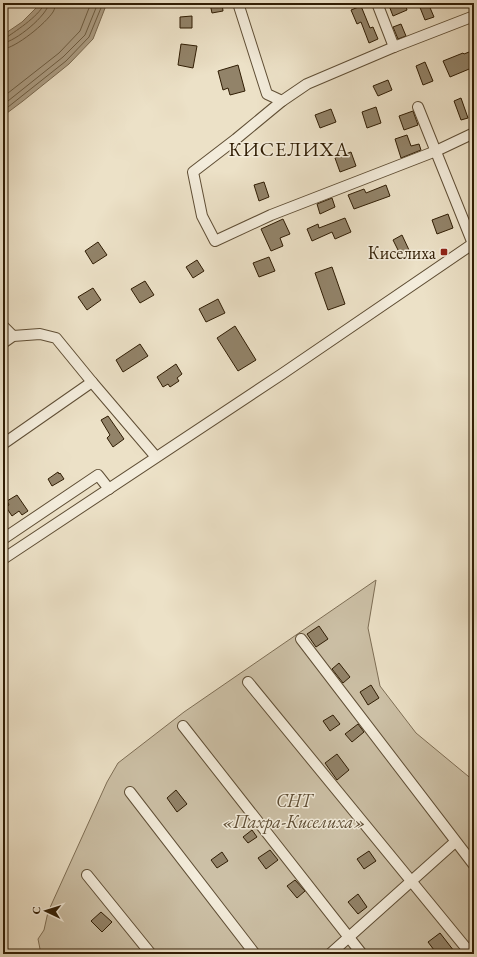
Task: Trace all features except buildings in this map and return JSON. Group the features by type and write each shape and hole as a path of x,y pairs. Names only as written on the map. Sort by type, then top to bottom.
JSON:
{"street":[{"path":"238,3 267,94 282,101"},
{"path":"377,3 394,47"},
{"path":"474,16 394,47 307,84 282,101 193,172 202,216 215,242 271,215 436,151 474,133"},
{"path":"3,559 282,374 473,244 418,107"},
{"path":"3,326 13,336"},
{"path":"3,343 13,336 40,334 56,338 156,458"},
{"path":"3,444 92,382"},
{"path":"3,539 98,475 109,489"},
{"path":"301,639 474,865"},
{"path":"248,682 471,954"},
{"path":"183,726 362,954"},
{"path":"130,792 255,954"},
{"path":"330,954 455,842"},
{"path":"87,875 151,954"}],"green space":[{"name":"СНТ «Пахра-Киселиха»","path":"376,580 368,628 380,686 416,733 474,781 474,954 41,954 38,939 44,930 48,912 107,782 118,763 184,712"}],"water":[{"path":"41,3 107,3 93,39 69,64 3,116 3,35 22,22"}],"place":[{"name":"Киселиха","path":"444,252"}],"district":[{"name":"КИСЕЛИХА","path":"289,149"}]}
